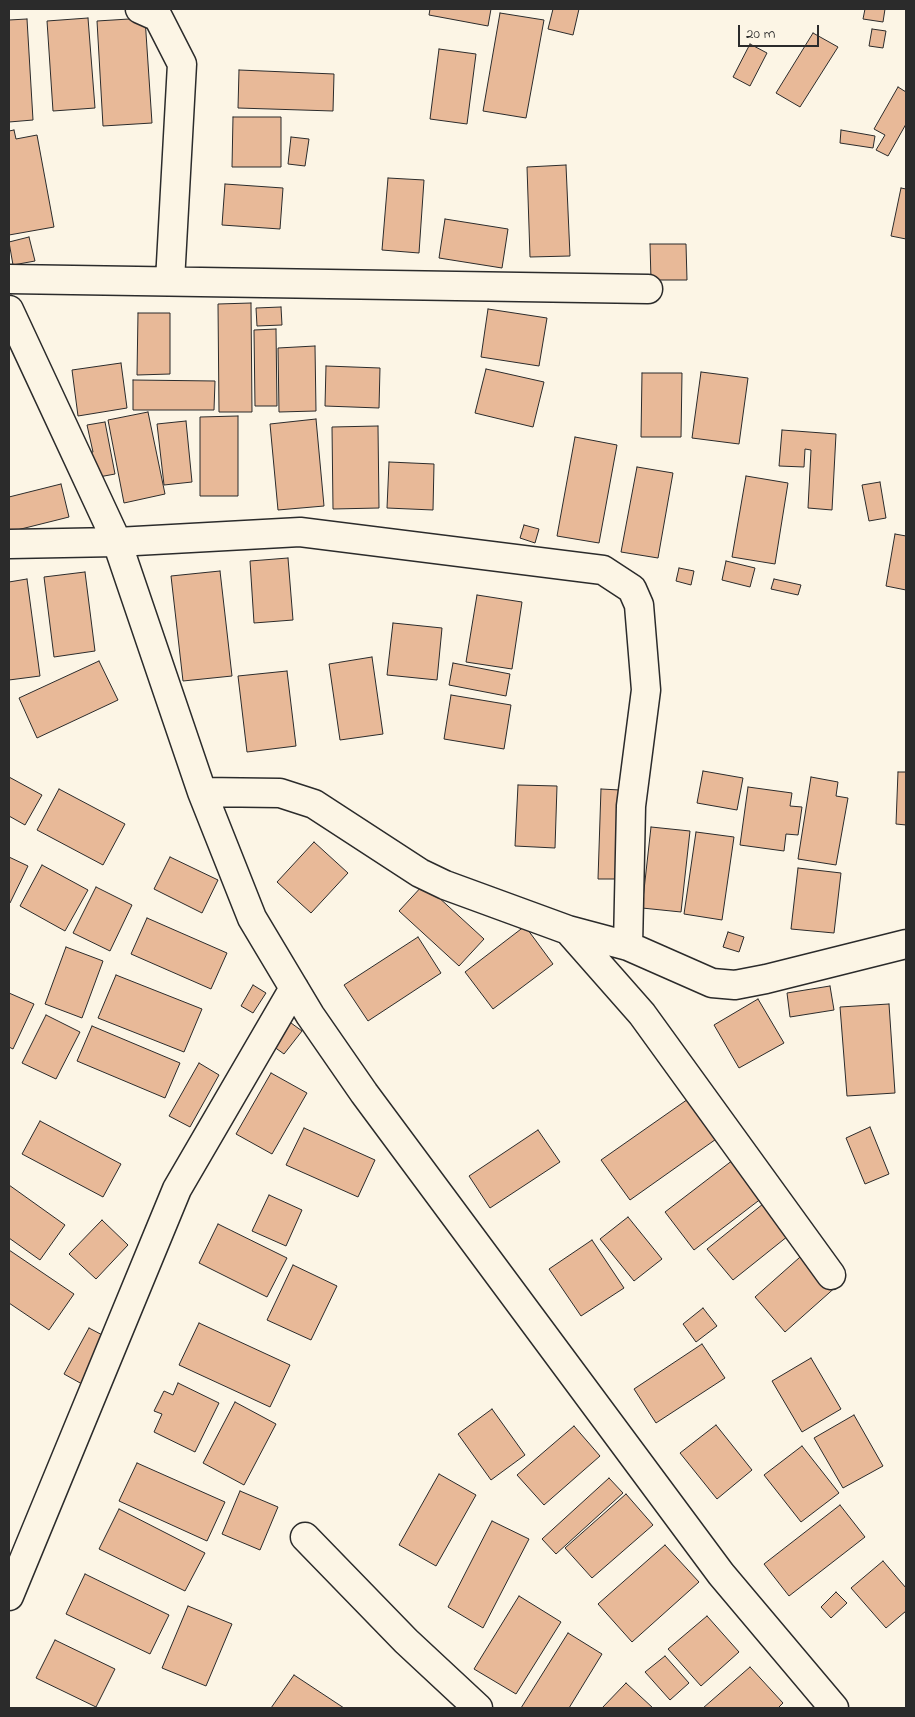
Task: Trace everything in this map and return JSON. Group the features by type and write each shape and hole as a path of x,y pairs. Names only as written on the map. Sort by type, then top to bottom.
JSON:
{"street":[{"path":"140,9 158,18 182,64 170,281"},
{"path":"9,279 648,289"},
{"path":"9,310 118,542 202,792 252,918 294,988 364,1093 709,1558 834,1708"},
{"path":"9,544 118,542 300,532 603,570 632,589 639,605 646,690 631,806 628,946"},
{"path":"202,792 280,793 314,804 420,873 445,885 568,930 628,946 712,983 734,985 906,944"},
{"path":"568,930 642,1014 831,1275"},
{"path":"9,1596 177,1189 294,988"},
{"path":"305,1536 406,1641 478,1708"}],"building":[{"path":"430,9 491,9 488,26 429,15"},
{"path":"553,9 579,9 573,35 548,29"},
{"path":"865,9 885,9 883,22 863,19"},
{"path":"500,13 544,20 526,118 483,111"},
{"path":"88,18 95,108 53,111 47,21"},
{"path":"145,18 152,123 103,126 97,21"},
{"path":"27,19 33,120 9,122 9,20"},
{"path":"872,29 886,31 883,48 869,46"},
{"path":"813,33 838,47 800,107 776,93"},
{"path":"750,44 767,53 750,86 733,77"},
{"path":"439,49 476,54 467,124 430,119"},
{"path":"239,70 334,74 333,111 238,108"},
{"path":"898,87 906,92 906,124 888,156 876,150 885,135 874,129"},
{"path":"233,117 281,117 281,167 232,167"},
{"path":"14,130 16,139 37,135 54,227 9,235 9,131"},
{"path":"841,130 875,136 873,148 840,143"},
{"path":"291,137 309,139 305,166 288,164"},
{"path":"566,165 570,256 530,257 527,167"},
{"path":"388,178 424,180 419,253 382,250"},
{"path":"225,184 283,188 280,229 222,225"},
{"path":"901,188 906,189 906,239 891,236"},
{"path":"445,219 508,229 502,268 439,258"},
{"path":"29,237 35,261 13,265 9,242"},
{"path":"650,244 686,244 687,280 651,280"},
{"path":"251,303 252,412 219,412 218,304"},
{"path":"281,307 282,325 257,326 256,308"},
{"path":"488,309 547,318 539,366 481,357"},
{"path":"138,313 170,313 170,374 137,375"},
{"path":"276,329 277,406 255,406 254,330"},
{"path":"315,346 316,411 279,412 278,348"},
{"path":"121,363 127,408 78,416 72,370"},
{"path":"326,366 380,368 379,408 325,406"},
{"path":"486,369 544,382 533,427 475,413"},
{"path":"701,372 748,378 739,444 692,438"},
{"path":"642,373 682,373 681,437 641,437"},
{"path":"133,380 215,381 214,410 133,410"},
{"path":"148,412 165,494 124,503 108,420"},
{"path":"238,416 238,496 200,496 200,417"},
{"path":"316,419 324,506 278,510 270,424"},
{"path":"186,421 192,482 164,485 157,424"},
{"path":"105,422 115,474 88,479 84,454 93,452 87,425"},
{"path":"378,426 379,508 333,509 332,427"},
{"path":"782,430 836,434 832,510 808,508 811,450 805,449 804,467 779,466"},
{"path":"575,437 617,445 599,543 557,536"},
{"path":"389,462 434,464 433,510 387,508"},
{"path":"637,467 673,473 658,558 621,552"},
{"path":"746,476 788,483 775,564 732,557"},
{"path":"880,482 886,518 869,521 862,485"},
{"path":"61,484 69,517 9,532 9,497"},
{"path":"524,525 539,529 535,543 520,538"},
{"path":"895,534 906,536 906,590 886,586"},
{"path":"288,558 293,620 254,623 250,561"},
{"path":"726,561 755,568 750,587 722,580"},
{"path":"679,568 694,571 691,585 676,581"},
{"path":"220,571 232,676 183,681 171,576"},
{"path":"85,572 95,651 54,657 44,577"},
{"path":"27,579 40,676 9,680 9,582"},
{"path":"774,579 801,585 798,595 771,589"},
{"path":"477,595 522,602 512,669 466,662"},
{"path":"393,623 442,628 437,680 387,675"},
{"path":"372,657 383,734 340,740 329,664"},
{"path":"99,661 118,700 37,738 19,698"},
{"path":"453,663 510,674 506,696 449,685"},
{"path":"287,671 296,746 247,752 238,676"},
{"path":"451,695 511,705 504,749 444,739"},
{"path":"703,771 743,778 737,810 697,803"},
{"path":"898,772 906,772 906,825 896,824"},
{"path":"9,777 42,795 25,825 9,816"},
{"path":"811,777 838,782 836,796 848,798 836,865 798,859"},
{"path":"518,785 557,786 555,848 515,846"},
{"path":"748,787 792,793 790,806 802,807 798,835 786,834 784,851 740,845"},
{"path":"59,789 125,824 103,865 37,830"},
{"path":"601,789 620,790 617,879 598,879"},
{"path":"651,827 690,831 681,912 642,908"},
{"path":"696,832 734,837 722,920 684,914"},
{"path":"314,842 348,873 311,913 277,882"},
{"path":"9,857 28,866 10,903 9,902"},
{"path":"170,857 218,880 202,913 154,889"},
{"path":"42,865 88,890 65,931 20,906"},
{"path":"798,868 841,873 834,933 791,929"},
{"path":"424,884 484,939 459,966 399,911"},
{"path":"96,887 132,905 110,951 73,933"},
{"path":"147,918 227,953 211,989 131,954"},
{"path":"525,926 553,964 493,1009 465,972"},
{"path":"728,932 744,937 739,952 723,947"},
{"path":"418,937 441,973 368,1021 344,985"},
{"path":"66,947 103,961 82,1018 45,1004"},
{"path":"116,975 202,1009 184,1052 98,1018"},
{"path":"253,985 266,993 253,1013 241,1006"},
{"path":"830,986 834,1010 790,1017 787,993"},
{"path":"9,993 34,1004 13,1049 9,1047"},
{"path":"758,999 784,1043 739,1068 714,1025"},
{"path":"889,1004 895,1093 847,1096 840,1007"},
{"path":"46,1015 80,1032 56,1079 22,1063"},
{"path":"287,1020 302,1031 284,1054 270,1044"},
{"path":"92,1026 180,1063 165,1098 77,1061"},
{"path":"199,1063 219,1075 190,1127 169,1116"},
{"path":"271,1073 307,1093 272,1154 236,1134"},
{"path":"691,1097 719,1137 630,1200 601,1160"},
{"path":"40,1121 121,1164 103,1197 22,1154"},
{"path":"870,1127 889,1174 865,1184 846,1138"},
{"path":"304,1128 375,1160 358,1197 286,1165"},
{"path":"538,1130 560,1162 490,1208 469,1176"},
{"path":"733,1160 762,1198 694,1250 665,1212"},
{"path":"9,1185 65,1225 40,1260 9,1238"},
{"path":"269,1195 302,1210 286,1246 252,1231"},
{"path":"763,1204 788,1236 733,1280 707,1249"},
{"path":"628,1217 662,1259 634,1281 600,1239"},
{"path":"102,1220 128,1245 96,1279 69,1254"},
{"path":"218,1224 287,1258 267,1297 199,1263"},
{"path":"592,1240 624,1288 581,1316 549,1269"},
{"path":"9,1250 74,1294 49,1330 9,1303"},
{"path":"808,1250 838,1285 785,1332 755,1297"},
{"path":"293,1265 337,1286 311,1340 267,1320"},
{"path":"703,1308 717,1326 696,1342 683,1324"},
{"path":"199,1323 290,1365 270,1407 179,1365"},
{"path":"89,1328 108,1338 82,1384 64,1374"},
{"path":"702,1344 725,1378 656,1423 634,1389"},
{"path":"811,1358 841,1409 802,1432 772,1381"},
{"path":"178,1383 219,1403 195,1452 154,1432 162,1414 154,1411 164,1391 173,1395"},
{"path":"235,1402 276,1424 244,1485 203,1463"},
{"path":"492,1409 525,1455 491,1480 458,1434"},
{"path":"854,1415 883,1466 843,1488 814,1438"},
{"path":"716,1425 752,1470 717,1499 680,1453"},
{"path":"574,1426 600,1456 544,1505 517,1475"},
{"path":"802,1446 839,1493 801,1522 764,1475"},
{"path":"137,1463 225,1502 207,1541 119,1501"},
{"path":"439,1474 476,1495 436,1566 399,1545"},
{"path":"609,1478 623,1493 556,1554 542,1539"},
{"path":"240,1491 278,1507 260,1550 222,1534"},
{"path":"626,1494 653,1525 592,1578 565,1548"},
{"path":"840,1505 865,1537 789,1596 764,1564"},
{"path":"119,1509 205,1553 185,1591 99,1549"},
{"path":"492,1521 529,1539 483,1628 448,1607"},
{"path":"665,1545 699,1582 632,1642 598,1604"},
{"path":"883,1561 906,1588 906,1611 886,1628 851,1588"},
{"path":"85,1574 169,1615 150,1654 66,1614"},
{"path":"836,1592 847,1603 831,1618 821,1607"},
{"path":"519,1596 561,1622 516,1694 474,1669"},
{"path":"188,1606 232,1624 206,1686 162,1668"},
{"path":"707,1616 739,1652 701,1686 668,1649"},
{"path":"568,1633 602,1654 569,1708 521,1708"},
{"path":"55,1640 115,1669 96,1707 36,1678"},
{"path":"665,1656 689,1683 670,1700 645,1672"},
{"path":"750,1667 783,1703 778,1708 703,1708"},
{"path":"294,1675 344,1708 271,1708"},
{"path":"626,1683 653,1708 602,1708"}]}
